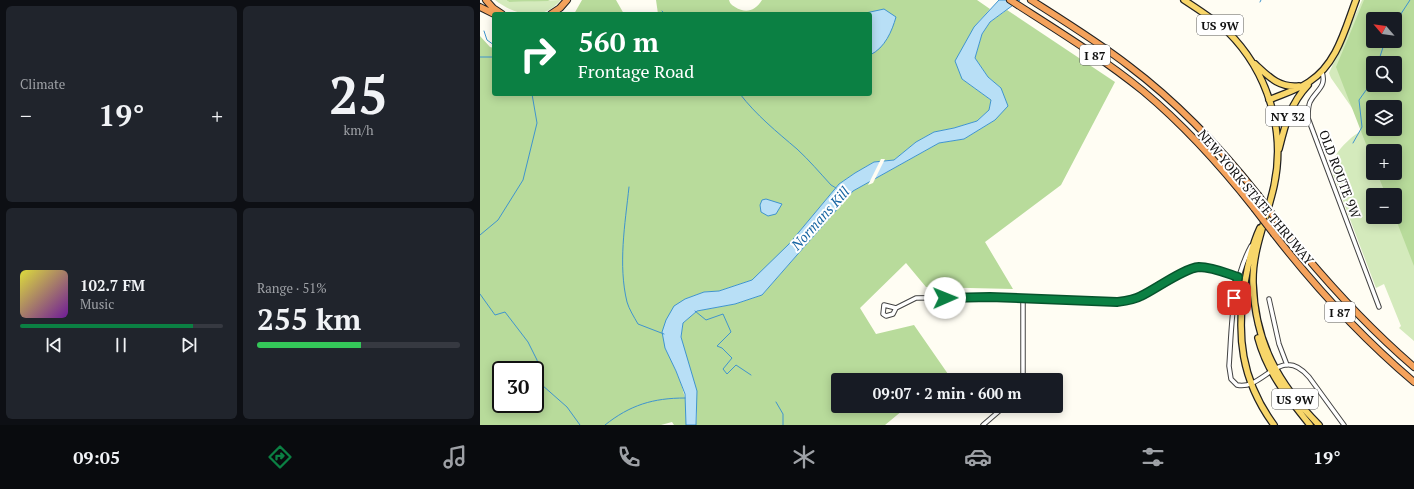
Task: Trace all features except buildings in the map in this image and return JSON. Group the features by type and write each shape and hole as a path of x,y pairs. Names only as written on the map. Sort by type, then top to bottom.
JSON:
{"highway":[{"path":"486,0 499,12"},
{"path":"555,12 567,0"},
{"path":"560,12 571,0"},
{"name":"NEW YORK STATE THRUWAY","path":"1010,0 1102,60 1162,108 1208,153 1254,208 1306,275 1337,309 1379,351 1414,382"},
{"name":"NEW YORK STATE THRUWAY","path":"1031,0 1120,59 1170,100 1217,146 1258,195 1311,263 1377,334 1414,367"},
{"path":"480,7 492,13"}],"main road":[{"name":"US 9W","path":"1184,0 1220,25 1236,41 1258,74 1269,100 1276,129 1277,157 1274,184 1256,257 1253,283 1255,307 1259,331 1273,370 1289,392 1319,425"},
{"name":"NY 32","path":"1269,100 1304,86 1322,72 1336,50 1356,0"},
{"path":"1248,57 1268,76 1278,83 1287,86 1304,86"},
{"name":"NY 32","path":"1277,157 1292,107 1299,94 1311,81"},
{"name":"US 9W","path":"1265,217 1256,237 1246,277 1241,317 1242,351 1250,383 1259,402 1274,425"},
{"path":"1273,370 1284,393 1310,425"}],"street":[{"name":"OLD ROUTE 9W","path":"1322,72 1324,78 1323,83 1310,103 1308,118 1379,307"},
{"path":"1256,237 1238,277 1234,304 1230,374 1232,380 1237,385 1242,385 1250,383 1273,370 1287,365 1296,366 1307,374 1344,425"},
{"path":"896,308 916,298 990,297 1117,302 1140,297 1196,267 1206,268 1238,277"},
{"path":"1023,299 1023,373"},
{"path":"1269,299 1279,344 1287,365"},
{"path":"983,425 996,413"}],"green space":[{"path":"495,0 506,0 509,2 561,0 546,12 517,12"},
{"path":"506,0 550,0 509,2"},
{"path":"582,0 616,0 623,12 575,12"},
{"path":"656,0 729,0 735,7 747,11 756,7 762,0 977,0 990,9 974,27 962,79 991,100 989,110 977,121 934,132 916,142 894,160 874,162 839,184 789,244 752,280 719,291 704,292 685,299 665,348 682,385 687,415 686,425 674,425 672,422 661,425 480,425 480,36 492,48 492,96 872,96 872,12 658,12"},
{"path":"1362,0 1414,0 1414,341 1399,328 1401,326 1384,284 1376,288 1331,169 1341,148 1347,141 1361,131 1364,125 1329,73"},
{"path":"1364,0 1414,0 1414,266 1398,224 1402,224 1402,188 1383,188 1380,180 1402,180 1402,144 1366,144 1336,67"},
{"path":"1007,10 1115,82 1061,185 985,242 1013,289 926,287 906,263 860,308 876,334 914,325 947,373 831,373 831,413 900,413 885,425 696,425 697,413 681,337 683,323 697,311 735,304 762,295 853,191 939,143 964,139 995,120 1001,88 988,77 975,58 982,34 990,22"}],"water":[{"name":"Normans Kill","path":"999,0 1020,0 990,22 982,34 975,58 988,77 1001,88 1008,106 995,120 964,139 939,143 853,191 762,295 735,304 697,311 683,323 681,337 697,391 696,425 686,425 685,394 665,348 662,332 666,320 674,306 685,299 704,292 719,291 752,280 789,244 839,184 874,162 894,160 916,142 934,132 977,121 989,110 991,100 962,79 955,61 974,27"},
{"path":"884,9 896,17 884,44 872,54 872,12 870,12"},
{"path":"766,199 782,204 776,214 768,216 761,212 760,205 762,200"}],"pier":[{"path":"881,159 885,159 873,183 868,185"}],"waterway":[{"path":"1402,12 1410,0"},
{"path":"484,31 487,40 492,44"},
{"path":"1380,56 1383,48"},
{"path":"480,57 492,57"},
{"path":"1353,143 1362,127 1359,100 1366,90"},
{"path":"480,235 498,220 523,180 537,123 532,96"},
{"name":"Normans Kill","path":"742,96 774,130 797,149 831,185 836,188"},
{"path":"629,187 623,244 623,274 627,302 638,324 664,334"},
{"path":"480,294 495,315 505,312 528,342 537,360 542,385 567,407 580,425"},
{"path":"695,311 706,320 723,314 731,332 717,346 722,348 732,358 723,369 727,374 736,365 751,375"},
{"path":"605,425 624,412 642,404 663,399 685,398"},
{"path":"776,402 783,414 783,425"}],"route":[{"path":"945,298 990,297 1117,302 1126,301 1140,297 1181,274 1193,268 1199,267 1210,268 1238,277 1234,298"}]}
